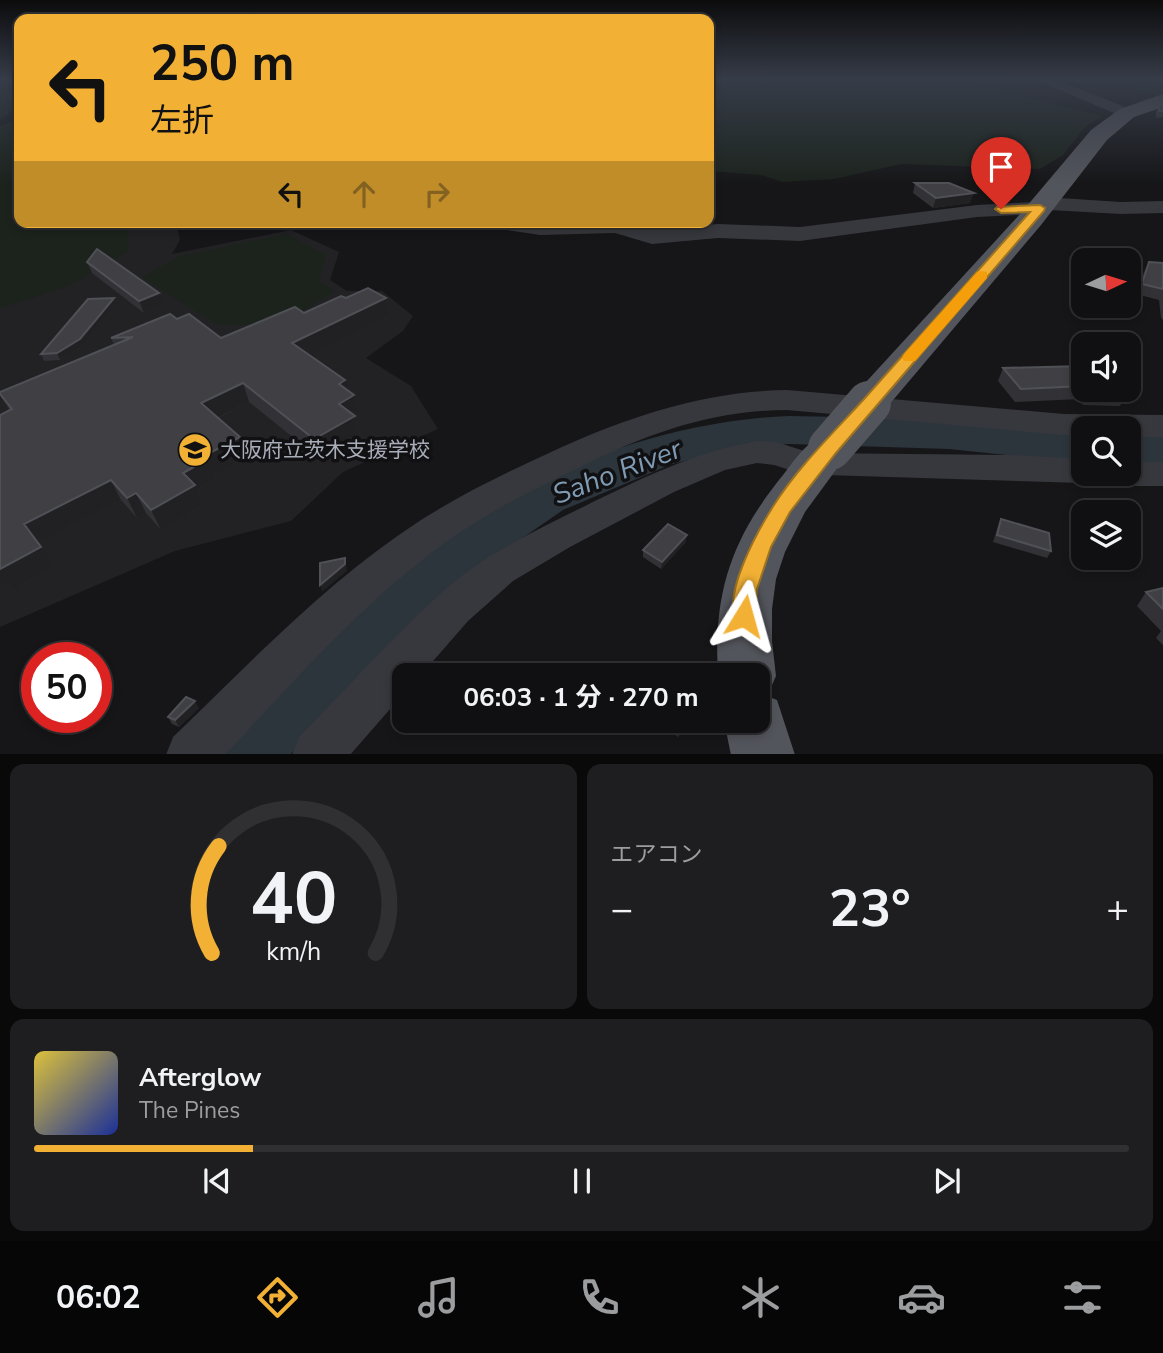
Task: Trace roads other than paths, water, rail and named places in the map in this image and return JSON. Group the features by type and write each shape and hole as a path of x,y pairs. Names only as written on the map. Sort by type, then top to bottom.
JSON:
{"main road":[{"path":"745,663 742,643 746,589 761,547 782,507 848,422 1042,206 1099,135 1125,114"},
{"path":"758,733 763,754"}],"street":[{"path":"623,228 641,236 652,237 718,231 784,235 977,211 1042,206 1163,207"},
{"path":"513,228 562,228"},
{"path":"191,754 318,628 373,579 432,533 516,482 619,435 668,417 767,400 1023,467 1071,470"},
{"path":"317,754 453,608 499,570 556,537 662,483 717,460 757,452 776,454 848,422 951,401 1163,414"},
{"path":"848,422 1163,426"},
{"path":"1141,474 1163,474"}],"waterway":[{"name":"Saho River","path":"245,754 363,634 441,566 546,497 660,451 743,432 789,430 949,434 1071,447"},
{"name":"Saho River","path":"1141,448 1163,448"}],"place":[{"name":"大阪府立茨木支援学校","path":"195,450"}]}
